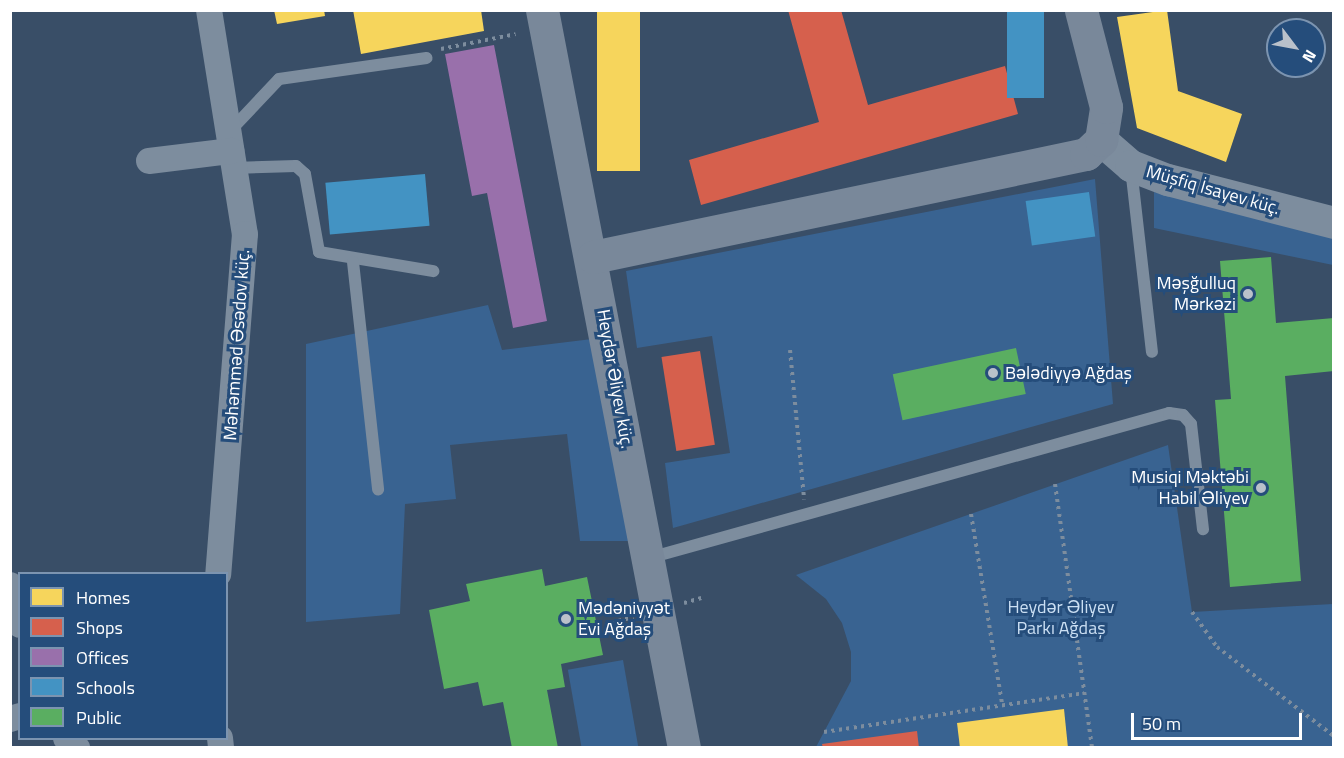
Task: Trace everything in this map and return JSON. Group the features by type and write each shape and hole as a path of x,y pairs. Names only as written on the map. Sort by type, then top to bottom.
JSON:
{"main road":[{"name":"Heydər Əliyev küç.","path":"542,10 593,257 684,747"},
{"path":"593,257 1072,162 1101,140 1106,107 1081,10"}],"street":[{"name":"Məhəmməd Əsədov küç.","path":"209,10 245,234 244,271 219,572"},
{"name":"Müşfiq İsayev küç.","path":"1101,140 1131,166 1334,223"},
{"path":"149,161 231,150"},
{"path":"10,585 18,617"}],"lane":[{"path":"427,58 279,79 231,150 296,166 306,174 319,252 353,262 433,271"},
{"path":"1131,166 1152,352"},
{"path":"353,262 378,490"},
{"path":"648,558 1169,413 1183,415 1191,424 1203,529"}],"path":[{"path":"427,58 431,51 516,34"},
{"path":"790,350 806,514"},
{"path":"1055,484 1092,747"},
{"path":"971,514 1002,704"},
{"path":"1192,612 1217,647 1334,736"},
{"path":"824,732 1084,693"}],"green space":[{"path":"1095,179 1113,404 673,528 665,463 730,453 712,336 637,348 626,271"},
{"path":"1154,192 1333,236 1333,265 1154,228"},
{"path":"488,305 502,350 592,339 630,541 580,541 567,434 450,445 456,499 405,504 400,614 306,622 306,344"},
{"name":"Heydər Əliyev Parkı Ağdaş","path":"1168,445 1192,612 1333,604 1333,747 816,747 851,681 851,652 842,623 826,599 796,575"},
{"path":"623,660 638,747 582,748 568,670"}],"building: Homes":[{"path":"274,10 324,10 325,16 277,24"},
{"path":"353,10 481,10 484,31 361,54"},
{"path":"597,10 640,10 640,171 597,171"},
{"path":"1167,10 1178,91 1242,114 1226,162 1137,128 1117,17"},
{"path":"1064,709 1068,748 960,748 957,723"}],"building: Shops":[{"path":"788,10 841,10 868,105 1005,66 1018,114 701,205 689,160 819,122"},
{"path":"700,351 715,445 676,451 661,357"},
{"path":"917,731 919,748 823,748 822,744"}],"building: Offices":[{"path":"494,45 547,321 513,328 487,193 472,196 445,54"}],"building: Schools":[{"path":"1007,10 1044,10 1044,98 1007,98"},
{"path":"425,174 430,226 330,235 325,183"},
{"path":"1089,192 1095,237 1032,245 1026,201"}],"building: Public":[{"path":"1271,257 1276,323 1334,318 1334,371 1285,376 1301,581 1230,587 1215,400 1231,399 1220,261"},
{"path":"1016,348 1026,394 903,420 893,374"},
{"path":"542,569 545,586 587,577 603,655 561,664 565,687 547,690 558,748 512,748 503,702 483,706 478,682 444,689 429,610 470,601 466,584"}],"place":[{"name":"Məşğulluq Mərkəzi","path":"1248,294"},
{"name":"Bələdiyyə Ağdaş","path":"993,373"},
{"name":"Musiqi Məktəbi Habil Əliyev","path":"1261,488"},
{"name":"Mədəniyyət Evi Ağdaş","path":"566,619"}]}
